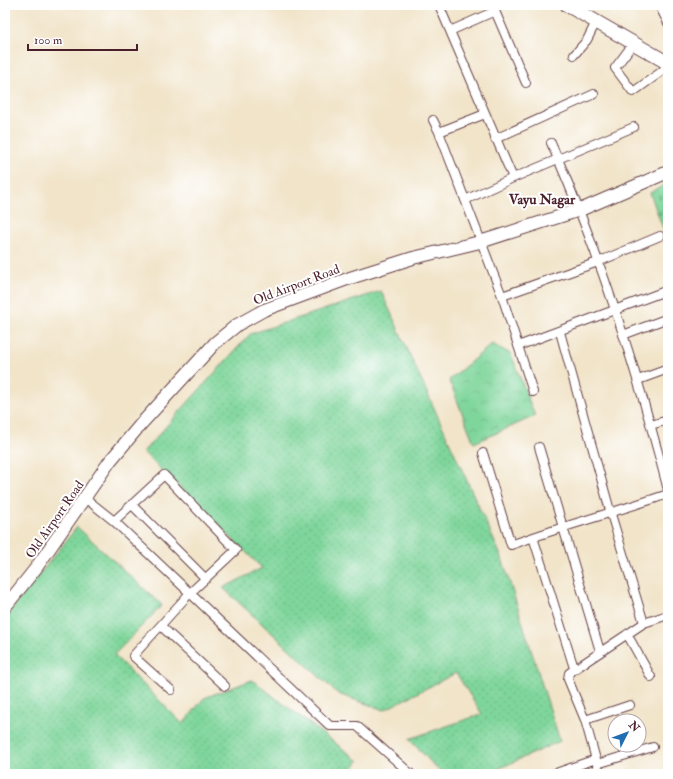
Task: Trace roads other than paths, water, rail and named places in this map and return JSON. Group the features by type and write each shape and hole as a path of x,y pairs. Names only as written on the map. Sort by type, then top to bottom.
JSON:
{"main road":[{"path":"567,5 668,64"},
{"path":"582,5 646,43 668,53"},
{"name":"Old Airport Road","path":"5,608 36,568 110,461 141,424 215,343 237,326 264,310 350,278 413,258 480,242 580,210 668,172"}],"street":[{"path":"439,5 495,139 513,178"},
{"path":"659,5 668,23"},
{"path":"450,31 497,8 526,83"},
{"path":"574,55 587,40 596,22"},
{"path":"633,44 615,68 633,92 661,72 668,64"},
{"path":"495,139 594,94"},
{"path":"439,132 485,114"},
{"path":"434,120 502,296 533,392"},
{"path":"465,200 634,127"},
{"path":"551,143 580,210 623,335 667,479 668,490"},
{"path":"502,296 598,262 660,236"},
{"path":"518,346 560,332 668,290"},
{"path":"623,335 668,318"},
{"path":"560,332 611,514 644,623"},
{"path":"638,380 668,368"},
{"path":"651,425 668,420"},
{"path":"539,447 600,651"},
{"path":"483,454 511,545 563,527 611,514 668,494"},
{"path":"114,521 164,475 236,550 189,594 134,656 171,690"},
{"path":"85,498 114,521 189,594 330,726 357,726 411,774"},
{"path":"132,505 206,579"},
{"path":"533,537 574,668"},
{"path":"600,774 585,720 568,679 568,673 644,623 668,615"},
{"path":"161,626 225,686"},
{"path":"627,634 651,677"},
{"path":"585,720 630,705"},
{"path":"553,774 653,747"}],"district":[{"name":"Vayu Nagar","path":"542,199"}]}
